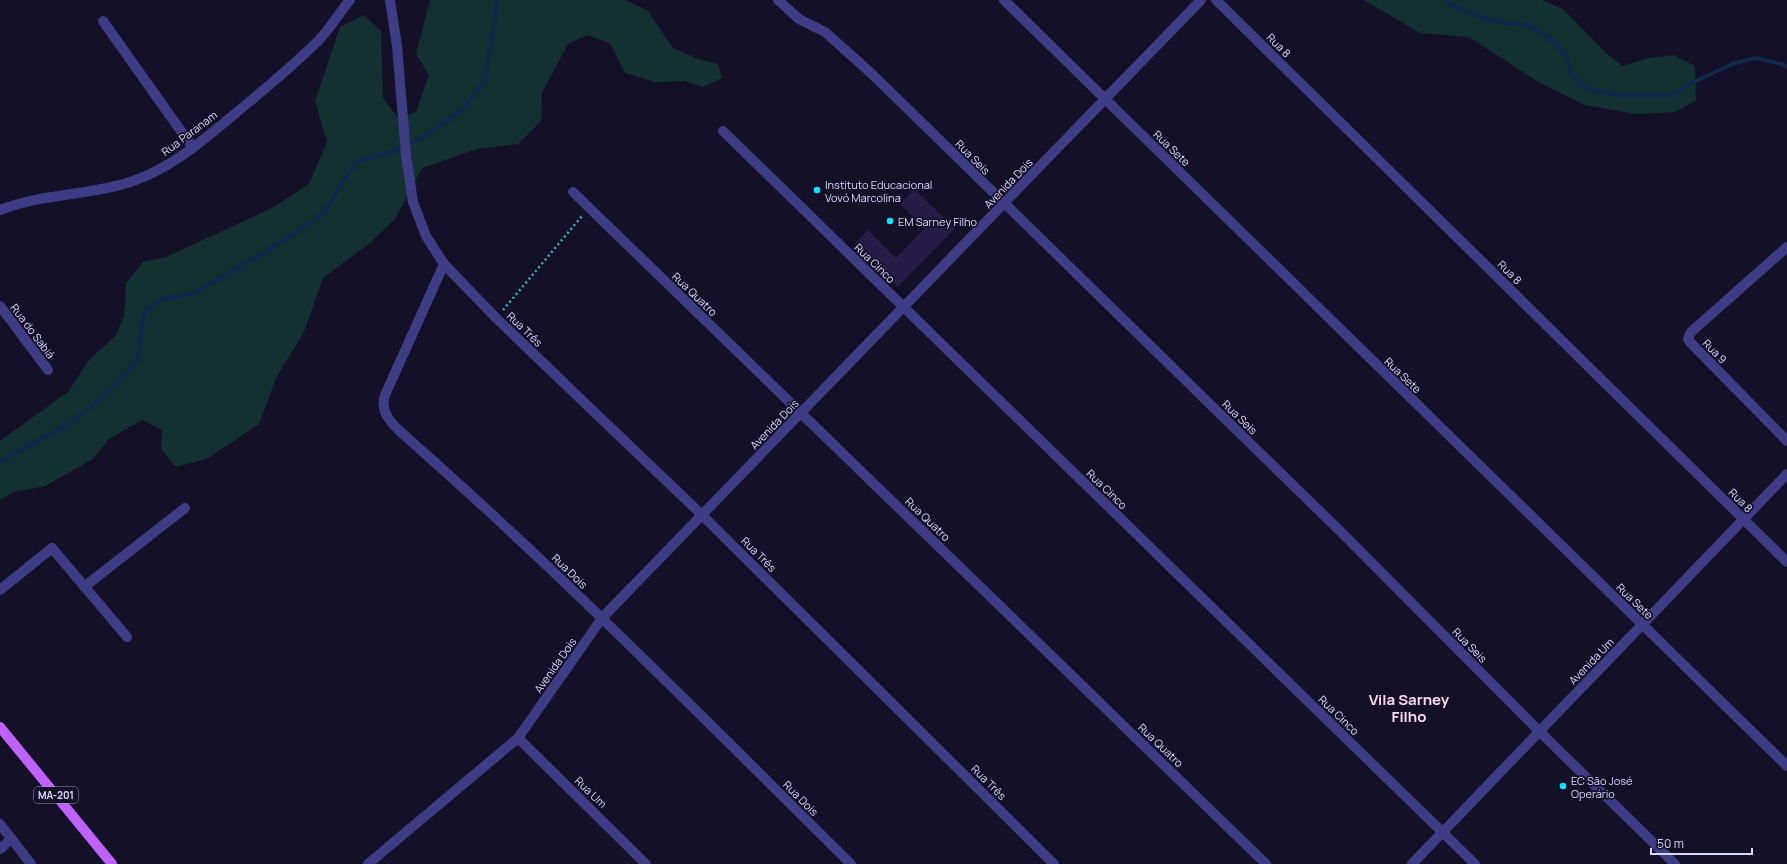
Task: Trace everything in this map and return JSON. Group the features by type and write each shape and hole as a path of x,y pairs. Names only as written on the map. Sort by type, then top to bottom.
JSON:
{"main road":[{"name":"MA-201","path":"0,727 112,864"}],"street":[{"name":"Rua Paranam","path":"0,210 18,203 92,191 132,181 160,169 193,148 282,74 319,40 350,0"},
{"path":"390,0 397,46 404,137 413,202 426,236 444,264"},
{"name":"Rua Seis","path":"778,0 799,19 817,28 835,40 1341,532 1539,731 1675,864"},
{"name":"Rua Sete","path":"1004,0 1787,766"},
{"name":"Avenida Dois","path":"368,864 518,738 602,618 1201,0"},
{"name":"Rua 8","path":"1216,0 1787,562"},
{"path":"103,21 193,148"},
{"name":"Rua Cinco","path":"723,131 1475,864"},
{"name":"Rua Quatro","path":"573,192 1266,864"},
{"name":"Rua 9","path":"1787,247 1691,332 1688,339 1787,441"},
{"name":"Rua Três","path":"444,264 496,318 702,515 1054,864"},
{"name":"Rua Dois","path":"444,264 385,394 383,408 390,421 505,526 602,618 851,864"},
{"name":"Rua do Sabiá","path":"0,306 48,370"},
{"name":"Avenida Um","path":"1412,864 1787,474"},
{"path":"84,587 186,508"},
{"path":"0,590 52,548 127,637"},
{"name":"Rua Um","path":"518,738 646,864"},
{"path":"0,824 31,864"},
{"path":"0,849 11,839"}],"path":[{"path":"496,318 589,208"}],"green space":[{"path":"430,0 625,0 647,10 673,48 698,59 718,64 722,78 703,87 684,81 655,82 625,73 610,43 587,35 568,44 542,93 541,121 518,144 477,149 422,168 395,219 370,243 323,278 304,332 276,378 259,424 208,458 176,467 161,449 162,430 142,420 109,439 93,459 45,486 14,492 0,500 0,441 69,391 88,361 116,335 124,316 126,283 143,262 166,257 272,208 309,184 327,142 315,101 340,27 364,15 381,31 383,98 398,118 416,112 429,75 416,54"},
{"path":"1364,0 1542,0 1563,9 1607,54 1622,66 1649,58 1674,55 1695,66 1696,100 1676,112 1636,114 1585,105 1540,83 1469,37 1420,33"}],"building":[{"path":"914,189 955,228 898,287 854,244 868,230 896,258 925,228 900,204"}],"waterway":[{"path":"0,462 70,423 103,397 137,362 144,312 162,299 194,293 287,239 325,212 341,184 357,162 398,150 425,136 461,111 484,82 493,33 497,0"},
{"path":"1445,0 1453,6 1483,18 1500,22 1528,25 1549,38 1566,57 1572,74 1581,84 1590,90 1616,95 1673,95 1687,85 1732,64 1755,58 1782,64 1787,67"}],"place":[{"name":"Instituto Educacional Vovó Marcolina","path":"817,190"},
{"name":"EM Sarney Filho","path":"890,221"},
{"name":"EC São José Operário","path":"1563,786"}],"district":[{"name":"Vila Sarney Filho","path":"1409,708"}]}
